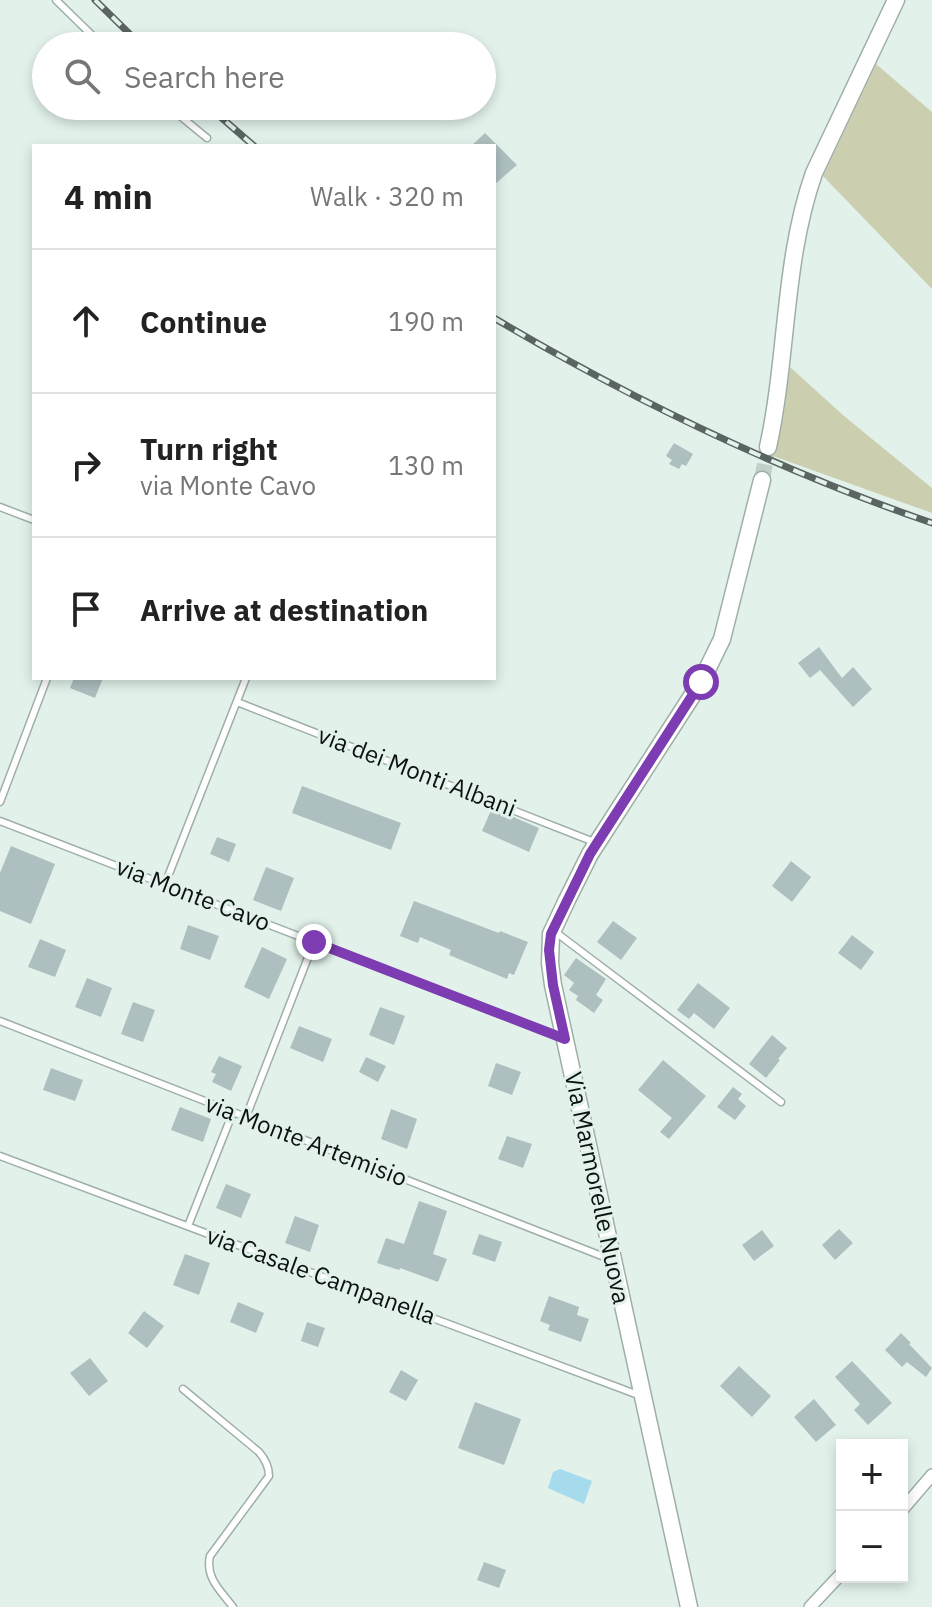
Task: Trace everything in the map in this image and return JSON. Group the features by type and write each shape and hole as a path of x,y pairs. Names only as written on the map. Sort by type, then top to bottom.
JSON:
{"street":[{"path":"768,447 780,379 795,250 806,197 814,173 896,0"},
{"name":"Via Marmorelle Nuova","path":"689,1607 553,985 549,950 553,930 597,843 713,661 727,625 762,480"},
{"path":"908,1503 932,1475"},
{"path":"810,1607 836,1579"}],"lane":[{"path":"56,0 89,32"},
{"path":"185,120 207,138"},
{"path":"0,507 32,519"},
{"path":"0,802 46,680"},
{"path":"165,884 245,680"},
{"name":"via dei Monti Albani","path":"237,702 597,843"},
{"name":"via Monte Cavo","path":"0,821 565,1039"},
{"path":"553,930 781,1102"},
{"path":"246,1117 314,942"},
{"name":"via Monte Artemisio","path":"0,1021 612,1260"},
{"path":"188,1226 233,1112"},
{"name":"via Casale Campanella","path":"0,1156 642,1396"},
{"path":"183,1389 259,1452 269,1470 269,1476 210,1556 208,1565 211,1578 233,1607"}],"green space":[{"path":"876,64 932,112 932,289 823,176"},
{"path":"790,367 932,488 932,513 773,456 784,413"}],"water":[{"path":"560,1469 592,1481 584,1504 548,1488 553,1472"}],"building":[{"path":"485,133 496,144 473,144"},
{"path":"496,144 517,165 496,183"},
{"path":"674,443 693,454 686,466 682,464 679,469 669,464 672,460 666,456"},
{"path":"819,647 842,678 853,667 872,689 853,707 820,670 810,678 798,663"},
{"path":"73,680 102,680 95,698 70,688"},
{"path":"302,786 401,823 391,850 292,813"},
{"path":"492,808 539,828 529,852 482,831"},
{"path":"217,837 236,844 229,862 210,854"},
{"path":"11,846 55,864 31,924 0,911 0,873"},
{"path":"791,861 811,877 792,902 772,886"},
{"path":"266,867 294,878 281,911 253,900"},
{"path":"414,901 528,942 514,975 509,973 507,979 449,955 451,950 420,937 418,943 400,936"},
{"path":"613,921 637,938 621,960 597,942"},
{"path":"188,925 219,936 210,960 180,949"},
{"path":"852,935 874,952 861,970 838,953"},
{"path":"40,939 66,950 55,977 28,967"},
{"path":"262,947 287,959 269,999 244,987"},
{"path":"576,958 606,979 596,995 603,1000 594,1013 576,1000 578,996 569,990 574,983 564,975"},
{"path":"87,978 112,988 101,1017 75,1007"},
{"path":"698,983 730,1008 714,1029 694,1013 689,1019 677,1010"},
{"path":"133,1002 155,1010 143,1042 121,1034"},
{"path":"380,1007 405,1016 394,1045 369,1035"},
{"path":"299,1026 332,1039 323,1062 290,1048"},
{"path":"772,1035 787,1048 766,1078 749,1064"},
{"path":"219,1056 242,1066 231,1091 212,1082 216,1074 211,1072"},
{"path":"366,1057 386,1066 378,1082 359,1072"},
{"path":"663,1060 706,1096 669,1139 660,1132 672,1118 638,1090"},
{"path":"496,1063 521,1072 512,1095 488,1086"},
{"path":"51,1068 83,1080 75,1101 43,1090"},
{"path":"733,1087 742,1094 738,1099 746,1106 735,1120 717,1107"},
{"path":"180,1107 211,1119 203,1142 171,1130"},
{"path":"391,1109 417,1119 407,1149 381,1139"},
{"path":"507,1136 532,1144 523,1168 498,1159"},
{"path":"226,1184 251,1194 241,1218 216,1208"},
{"path":"419,1201 447,1211 433,1254 447,1259 438,1282 377,1263 386,1238 404,1244"},
{"path":"295,1216 319,1225 310,1252 285,1243"},
{"path":"839,1229 853,1243 835,1260 822,1245"},
{"path":"762,1230 774,1246 754,1261 742,1245"},
{"path":"479,1234 502,1242 495,1262 472,1254"},
{"path":"185,1254 210,1263 199,1295 173,1285"},
{"path":"549,1296 579,1307 577,1315 589,1319 581,1342 548,1330 550,1325 540,1321"},
{"path":"238,1302 264,1313 256,1333 230,1322"},
{"path":"144,1311 164,1326 147,1348 128,1333"},
{"path":"307,1322 325,1328 318,1347 301,1341"},
{"path":"901,1333 932,1368 926,1377 907,1362 902,1367 885,1350"},
{"path":"90,1358 108,1381 89,1396 70,1373"},
{"path":"852,1361 892,1403 868,1425 854,1410 860,1404 835,1377"},
{"path":"739,1366 771,1396 752,1417 720,1386"},
{"path":"401,1370 418,1380 406,1401 389,1392"},
{"path":"814,1399 836,1425 816,1442 794,1417"},
{"path":"475,1402 521,1419 504,1465 458,1448"},
{"path":"484,1562 506,1570 499,1588 477,1580"}],"tunnel":[{"path":"762,480 768,447"}],"railway":[{"path":"95,0 128,32"},
{"path":"224,120 252,144"},
{"path":"496,319 600,378 708,432 818,480 932,523"}],"route":[{"path":"314,942 565,1039 550,963 551,934 590,854 701,682"}]}
